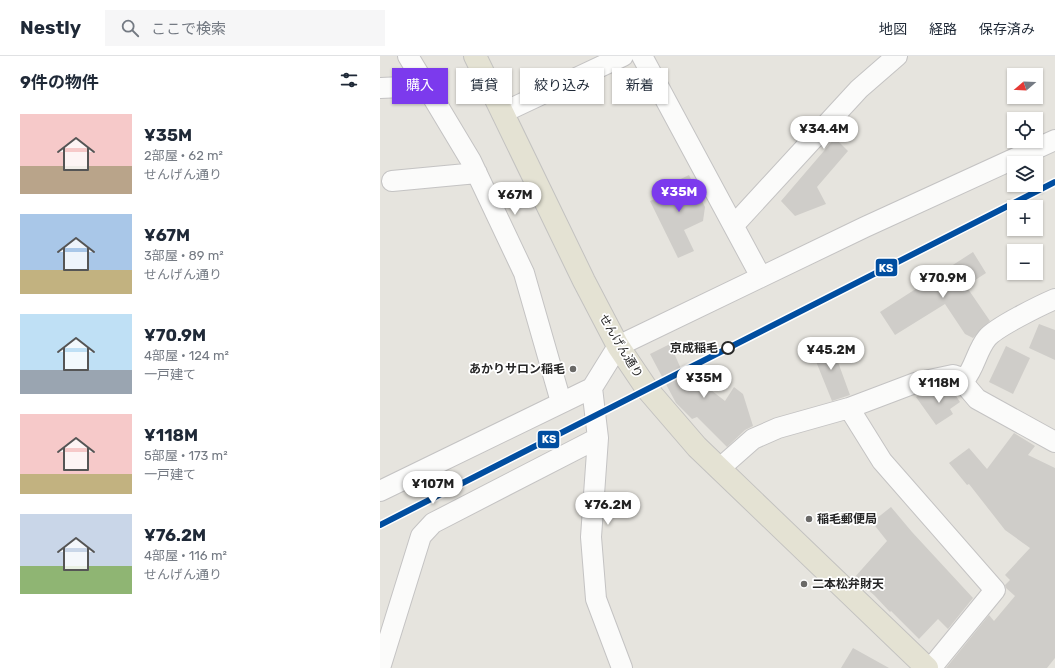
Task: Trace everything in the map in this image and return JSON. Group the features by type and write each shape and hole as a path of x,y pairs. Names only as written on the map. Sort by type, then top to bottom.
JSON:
{"main road":[{"name":"せんげん通り","path":"475,56 584,281 618,346 647,389 697,447 719,469 927,668"}],"street":[{"path":"408,56 415,68"},
{"path":"502,113 622,56"},
{"path":"642,56 761,277"},
{"path":"734,225 858,89 897,56"},
{"path":"380,88 392,87"},
{"path":"437,104 477,172 524,273 561,402"},
{"path":"380,491 592,388 618,346 865,227 1055,140"},
{"path":"392,181 477,172"},
{"path":"1055,298 1028,312 988,337 965,379 966,386 977,399 1055,442"},
{"path":"719,469 753,439 778,428 849,408 915,383 953,375 965,379"},
{"path":"592,388 598,438 591,537 596,599 622,668"},
{"path":"849,408 882,462 995,590 931,668"},
{"path":"380,668 421,536 433,523 598,438"}],"building":[{"path":"835,138 848,151 817,187 826,204 795,216 781,201"},
{"path":"689,175 705,207 703,221 684,230 694,251 678,258 650,201 661,196 658,190"},
{"path":"973,252 986,273 966,286 990,321 973,338 965,334 945,304 895,335 880,312"},
{"path":"1039,324 1055,330 1055,360 1029,348"},
{"path":"830,340 850,395 832,401 811,349"},
{"path":"670,344 685,378 699,371 707,387 725,401 734,387 743,394 753,426 745,430 727,447 697,417 692,419 676,403 650,354"},
{"path":"1006,346 1030,358 1013,394 989,382"},
{"path":"950,387 960,402 950,409 953,414 936,425 916,397 923,393"},
{"path":"1014,433 1035,446 1028,455 1055,468 1055,658 1047,668 946,668 989,615 994,621 1015,596 1006,588 1005,585 1010,580 1005,575 1030,548 1005,530 969,484 967,485 949,463 969,448 987,469"},
{"path":"891,507 973,598 948,629 938,619 919,639 874,595 854,578 887,541 872,522"},
{"path":"853,648 889,668 841,668"}],"transit line":[{"name":"KS","path":"380,525 1055,182"}],"place":[{"name":"京成稲毛","path":"728,348"},
{"name":"あかりサロン稲毛","path":"573,369"},
{"name":"稲毛郵便局","path":"809,519"},
{"name":"二本松弁財天","path":"804,584"}]}
